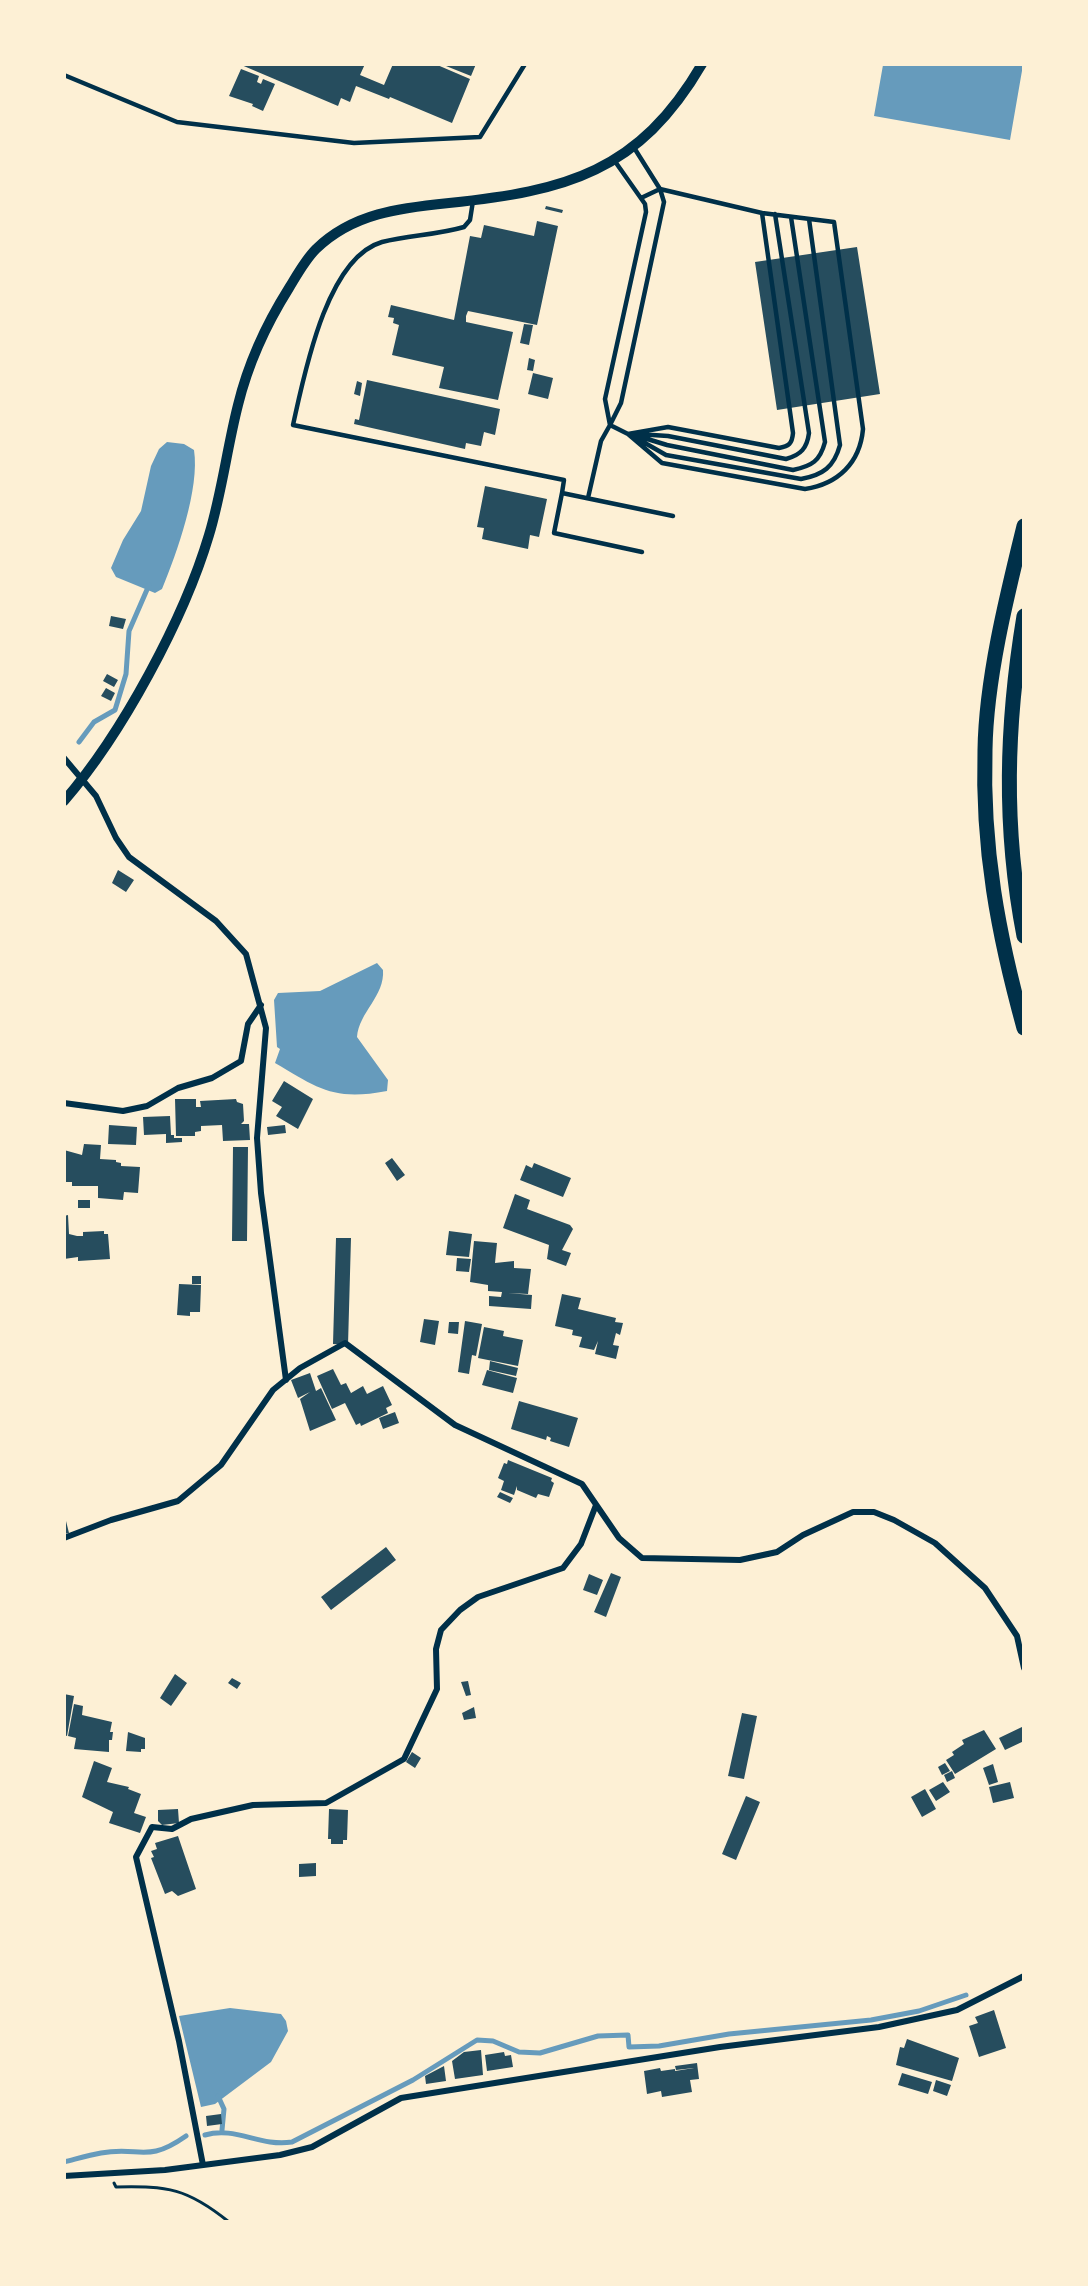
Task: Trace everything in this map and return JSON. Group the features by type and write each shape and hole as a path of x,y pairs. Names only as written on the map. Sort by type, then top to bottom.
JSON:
{"main road":[{"path":"1023,526 1008,589 985,748 987,836 993,898 1005,960 1023,1028"},
{"path":"1023,616 1014,675 1008,749 1008,833 1023,936"}],"street":[{"path":"64,801 82,780 110,739 175,622 210,533 238,403 247,376 268,325 303,266 331,236 363,217 560,186 614,160 662,121 686,93 702,64"},
{"path":"64,758 96,796 116,838 129,857 159,882 216,921 246,954 266,1028 257,1138 261,1193 286,1380"},
{"path":"64,1103 123,1111 147,1106 178,1088 212,1078 241,1061 248,1024 261,1005"},
{"path":"64,1538 111,1520 178,1501 221,1465 273,1390 300,1368 345,1343 455,1425 582,1484 619,1538 642,1557 740,1560 777,1552 829,1521 853,1512 874,1512 935,1543 985,1588 1017,1636 1023,1668"},
{"path":"203,2165 179,2041 136,1857 152,1827 172,1829 191,1819 253,1805 326,1803 404,1759 437,1689 436,1649 441,1630 460,1610 478,1597 563,1568 581,1544 596,1505"},
{"path":"64,2176 112,2176 280,2155 312,2147 401,2098 720,2047 879,2027 957,2010 1023,1976"}],"lane":[{"path":"64,75 177,122 354,143 480,137 525,64"},
{"path":"588,498 601,441 621,403 664,202 660,189 633,146"},
{"path":"610,425 605,399 646,212 641,198 614,160"},
{"path":"628,434 662,463 805,489 820,487 848,469 862,445 863,429 834,222 762,213 660,189 641,198"},
{"path":"473,200 470,220 464,227 380,243 358,257 322,315 310,351 293,425 564,480 554,533 642,552"},
{"path":"628,434 668,427 779,448 788,447 792,442 791,410 762,213"},
{"path":"628,434 668,436 786,459 797,456 803,450 809,433 775,214"},
{"path":"628,434 667,446 793,470 816,462 825,442 791,217"},
{"path":"610,425 666,455 801,479 817,476 829,469 840,445 809,219"},
{"path":"562,493 673,516"}],"path":[{"path":"112,2176 116,2187 177,2190 204,2202 229,2222"}],"water":[{"path":"883,65 1023,65 1010,140 874,116"},
{"path":"167,442 184,444 194,450 194,483 186,520 174,557 162,589 155,593 116,577 111,568 123,540 141,511 151,466 159,449"},
{"path":"377,963 383,970 383,979 362,1020 357,1037 388,1080 387,1091 353,1094 328,1091 275,1063 280,1049 277,1047 274,1000 278,993 320,991"},
{"path":"230,2008 281,2014 286,2021 288,2031 271,2062 215,2104 201,2107 179,2016"}],"building":[{"path":"239,64 365,64 360,75 384,85 393,64 435,64 470,79 452,123 390,97 389,99 356,86 350,102 341,98 338,106"},
{"path":"441,64 476,64 471,76"},
{"path":"241,69 259,76 257,82 261,84 263,79 275,84 263,111 252,106 253,104 229,96"},
{"path":"546,206 563,210 562,213 545,209"},
{"path":"537,221 558,226 537,325 468,311 466,316 466,322 513,332 498,400 439,388 444,367 392,355 399,325 393,323 394,318 388,317 391,305 454,320 470,236 481,238 484,225 534,236"},
{"path":"857,247 880,394 777,410 755,262"},
{"path":"524,324 533,325 529,345 520,343"},
{"path":"529,358 535,360 533,371 527,370"},
{"path":"533,373 553,378 548,399 528,394"},
{"path":"367,380 500,409 495,435 484,432 481,446 466,443 465,449 354,424 355,419 359,420"},
{"path":"357,381 362,383 360,396 354,394"},
{"path":"485,486 547,499 539,537 530,535 528,549 482,539 484,528 477,527"},
{"path":"111,616 126,619 123,629 109,626"},
{"path":"107,674 118,680 114,687 103,681"},
{"path":"106,688 115,693 111,701 101,696"},
{"path":"118,870 134,880 126,892 112,883"},
{"path":"284,1081 313,1099 298,1129 276,1116 282,1107 272,1101"},
{"path":"175,1099 196,1099 196,1107 201,1107 200,1101 236,1099 237,1102 243,1104 244,1121 241,1124 249,1124 250,1140 223,1141 222,1125 201,1126 201,1131 195,1132 195,1136 176,1136"},
{"path":"170,1116 171,1135 174,1135 174,1138 182,1138 182,1142 166,1143 166,1134 144,1135 143,1117"},
{"path":"109,1125 137,1127 136,1145 108,1144"},
{"path":"285,1125 286,1133 268,1135 267,1127"},
{"path":"84,1144 101,1145 100,1159 116,1160 121,1163 121,1166 140,1167 138,1193 124,1192 123,1200 98,1198 98,1186 72,1186 72,1182 64,1182 64,1150 82,1155"},
{"path":"233,1147 248,1147 247,1241 232,1241"},
{"path":"392,1158 405,1175 397,1181 385,1163"},
{"path":"534,1163 571,1178 563,1197 520,1180 526,1165 532,1168"},
{"path":"515,1194 530,1200 527,1209 570,1225 573,1229 562,1250 571,1253 566,1266 547,1259 549,1245 503,1228"},
{"path":"78,1200 90,1200 90,1208 78,1208"},
{"path":"68,1215 69,1234 83,1236 83,1232 104,1231 104,1234 108,1234 110,1259 78,1261 78,1257 64,1259 64,1216"},
{"path":"449,1231 472,1234 469,1257 446,1255"},
{"path":"336,1238 351,1238 348,1345 333,1344"},
{"path":"474,1241 497,1243 495,1263 514,1261 514,1268 531,1269 528,1294 508,1293 532,1295 531,1309 489,1306 489,1296 501,1297 502,1292 488,1291 488,1285 470,1282"},
{"path":"457,1258 471,1259 469,1272 456,1271"},
{"path":"192,1276 201,1276 201,1284 192,1284"},
{"path":"179,1284 201,1285 200,1312 190,1312 190,1316 177,1315"},
{"path":"562,1294 581,1298 578,1309 616,1318 615,1322 623,1323 620,1335 616,1333 613,1345 619,1346 616,1359 595,1354 598,1341 594,1350 579,1347 582,1337 572,1335 573,1330 555,1326"},
{"path":"424,1319 439,1321 435,1345 420,1342"},
{"path":"465,1321 482,1324 476,1356 472,1355 469,1374 458,1372"},
{"path":"449,1322 459,1322 458,1334 448,1333"},
{"path":"484,1327 504,1331 503,1336 523,1340 518,1366 478,1358"},
{"path":"490,1361 518,1368 516,1376 489,1370"},
{"path":"333,1369 341,1385 346,1383 351,1393 346,1396 363,1386 367,1394 383,1386 392,1405 386,1408 388,1413 361,1426 360,1423 356,1425 345,1403 332,1409 317,1376"},
{"path":"487,1370 517,1378 513,1393 482,1385"},
{"path":"310,1373 316,1391 321,1388 336,1420 310,1431 300,1399 310,1392 298,1398 291,1380"},
{"path":"519,1401 578,1418 569,1447 550,1441 551,1438 547,1436 546,1440 511,1429"},
{"path":"395,1412 399,1423 383,1429 379,1418"},
{"path":"508,1460 552,1478 551,1481 554,1483 549,1497 538,1494 536,1498 517,1490 517,1486 514,1495 501,1490 504,1481 498,1478 504,1463 507,1464"},
{"path":"500,1492 513,1498 510,1503 497,1497"},
{"path":"64,1513 69,1533 64,1534"},
{"path":"386,1547 396,1560 331,1610 321,1597"},
{"path":"611,1573 621,1577 606,1617 594,1612"},
{"path":"589,1574 603,1580 597,1595 583,1590"},
{"path":"175,1674 187,1683 171,1706 160,1698"},
{"path":"232,1678 241,1683 237,1689 228,1683"},
{"path":"468,1681 471,1695 466,1696 461,1682"},
{"path":"64,1694 74,1696 67,1736 64,1735"},
{"path":"74,1704 83,1706 82,1715 112,1722 110,1732 113,1732 112,1740 109,1740 109,1752 74,1749 76,1738 68,1736"},
{"path":"474,1707 476,1718 464,1720 462,1713"},
{"path":"742,1713 757,1716 744,1779 728,1776"},
{"path":"1024,1726 1024,1741 1005,1750 999,1738"},
{"path":"984,1730 996,1749 955,1774 946,1760 954,1755 952,1752 964,1744 962,1740"},
{"path":"128,1732 145,1738 145,1749 141,1749 141,1752 126,1751"},
{"path":"412,1752 421,1758 415,1768 406,1762"},
{"path":"94,1761 112,1768 107,1782 129,1787 128,1789 141,1794 134,1813 146,1817 140,1833 109,1823 113,1812 82,1797"},
{"path":"945,1763 950,1771 942,1775 938,1767"},
{"path":"993,1764 998,1782 989,1785 983,1768"},
{"path":"952,1771 955,1778 947,1782 944,1775"},
{"path":"943,1782 950,1792 936,1801 929,1790"},
{"path":"1010,1782 1014,1798 993,1803 989,1787"},
{"path":"925,1789 936,1809 922,1817 911,1797"},
{"path":"746,1796 760,1802 736,1860 722,1854"},
{"path":"178,1809 179,1823 162,1825 158,1821 158,1810"},
{"path":"329,1809 348,1810 347,1840 343,1840 343,1844 331,1844 331,1839 328,1839"},
{"path":"178,1836 196,1889 178,1896 172,1891 165,1894 151,1858 154,1857 151,1851 157,1849 155,1843"},
{"path":"316,1863 316,1876 299,1877 299,1864"},
{"path":"994,2010 1006,2048 979,2057 969,2026 978,2023 975,2017"},
{"path":"907,2039 959,2058 952,2081 896,2065 900,2047 904,2048"},
{"path":"481,2050 483,2075 455,2079 452,2061 464,2052"},
{"path":"504,2052 505,2056 511,2055 513,2067 487,2071 485,2055"},
{"path":"697,2063 699,2079 690,2080 692,2092 662,2097 661,2091 647,2094 644,2071 660,2068 661,2071 675,2069 675,2071 694,2068 676,2070 675,2066"},
{"path":"444,2066 446,2081 426,2084 425,2076"},
{"path":"902,2073 932,2082 928,2094 898,2085"},
{"path":"936,2080 951,2085 947,2096 933,2091"},
{"path":"221,2114 222,2124 207,2126 206,2116"}],"waterway":[{"path":"79,742 94,722 115,710 126,674 129,631 149,585"},
{"path":"205,2135 227,2133 269,2142 292,2142 413,2080 477,2040 493,2041 519,2052 540,2053 598,2036 628,2035 629,2047 659,2046 729,2034 871,2020 919,2011 966,1995"},
{"path":"218,2096 224,2109 222,2130"},
{"path":"64,2162 114,2151 152,2152 186,2136"}]}
